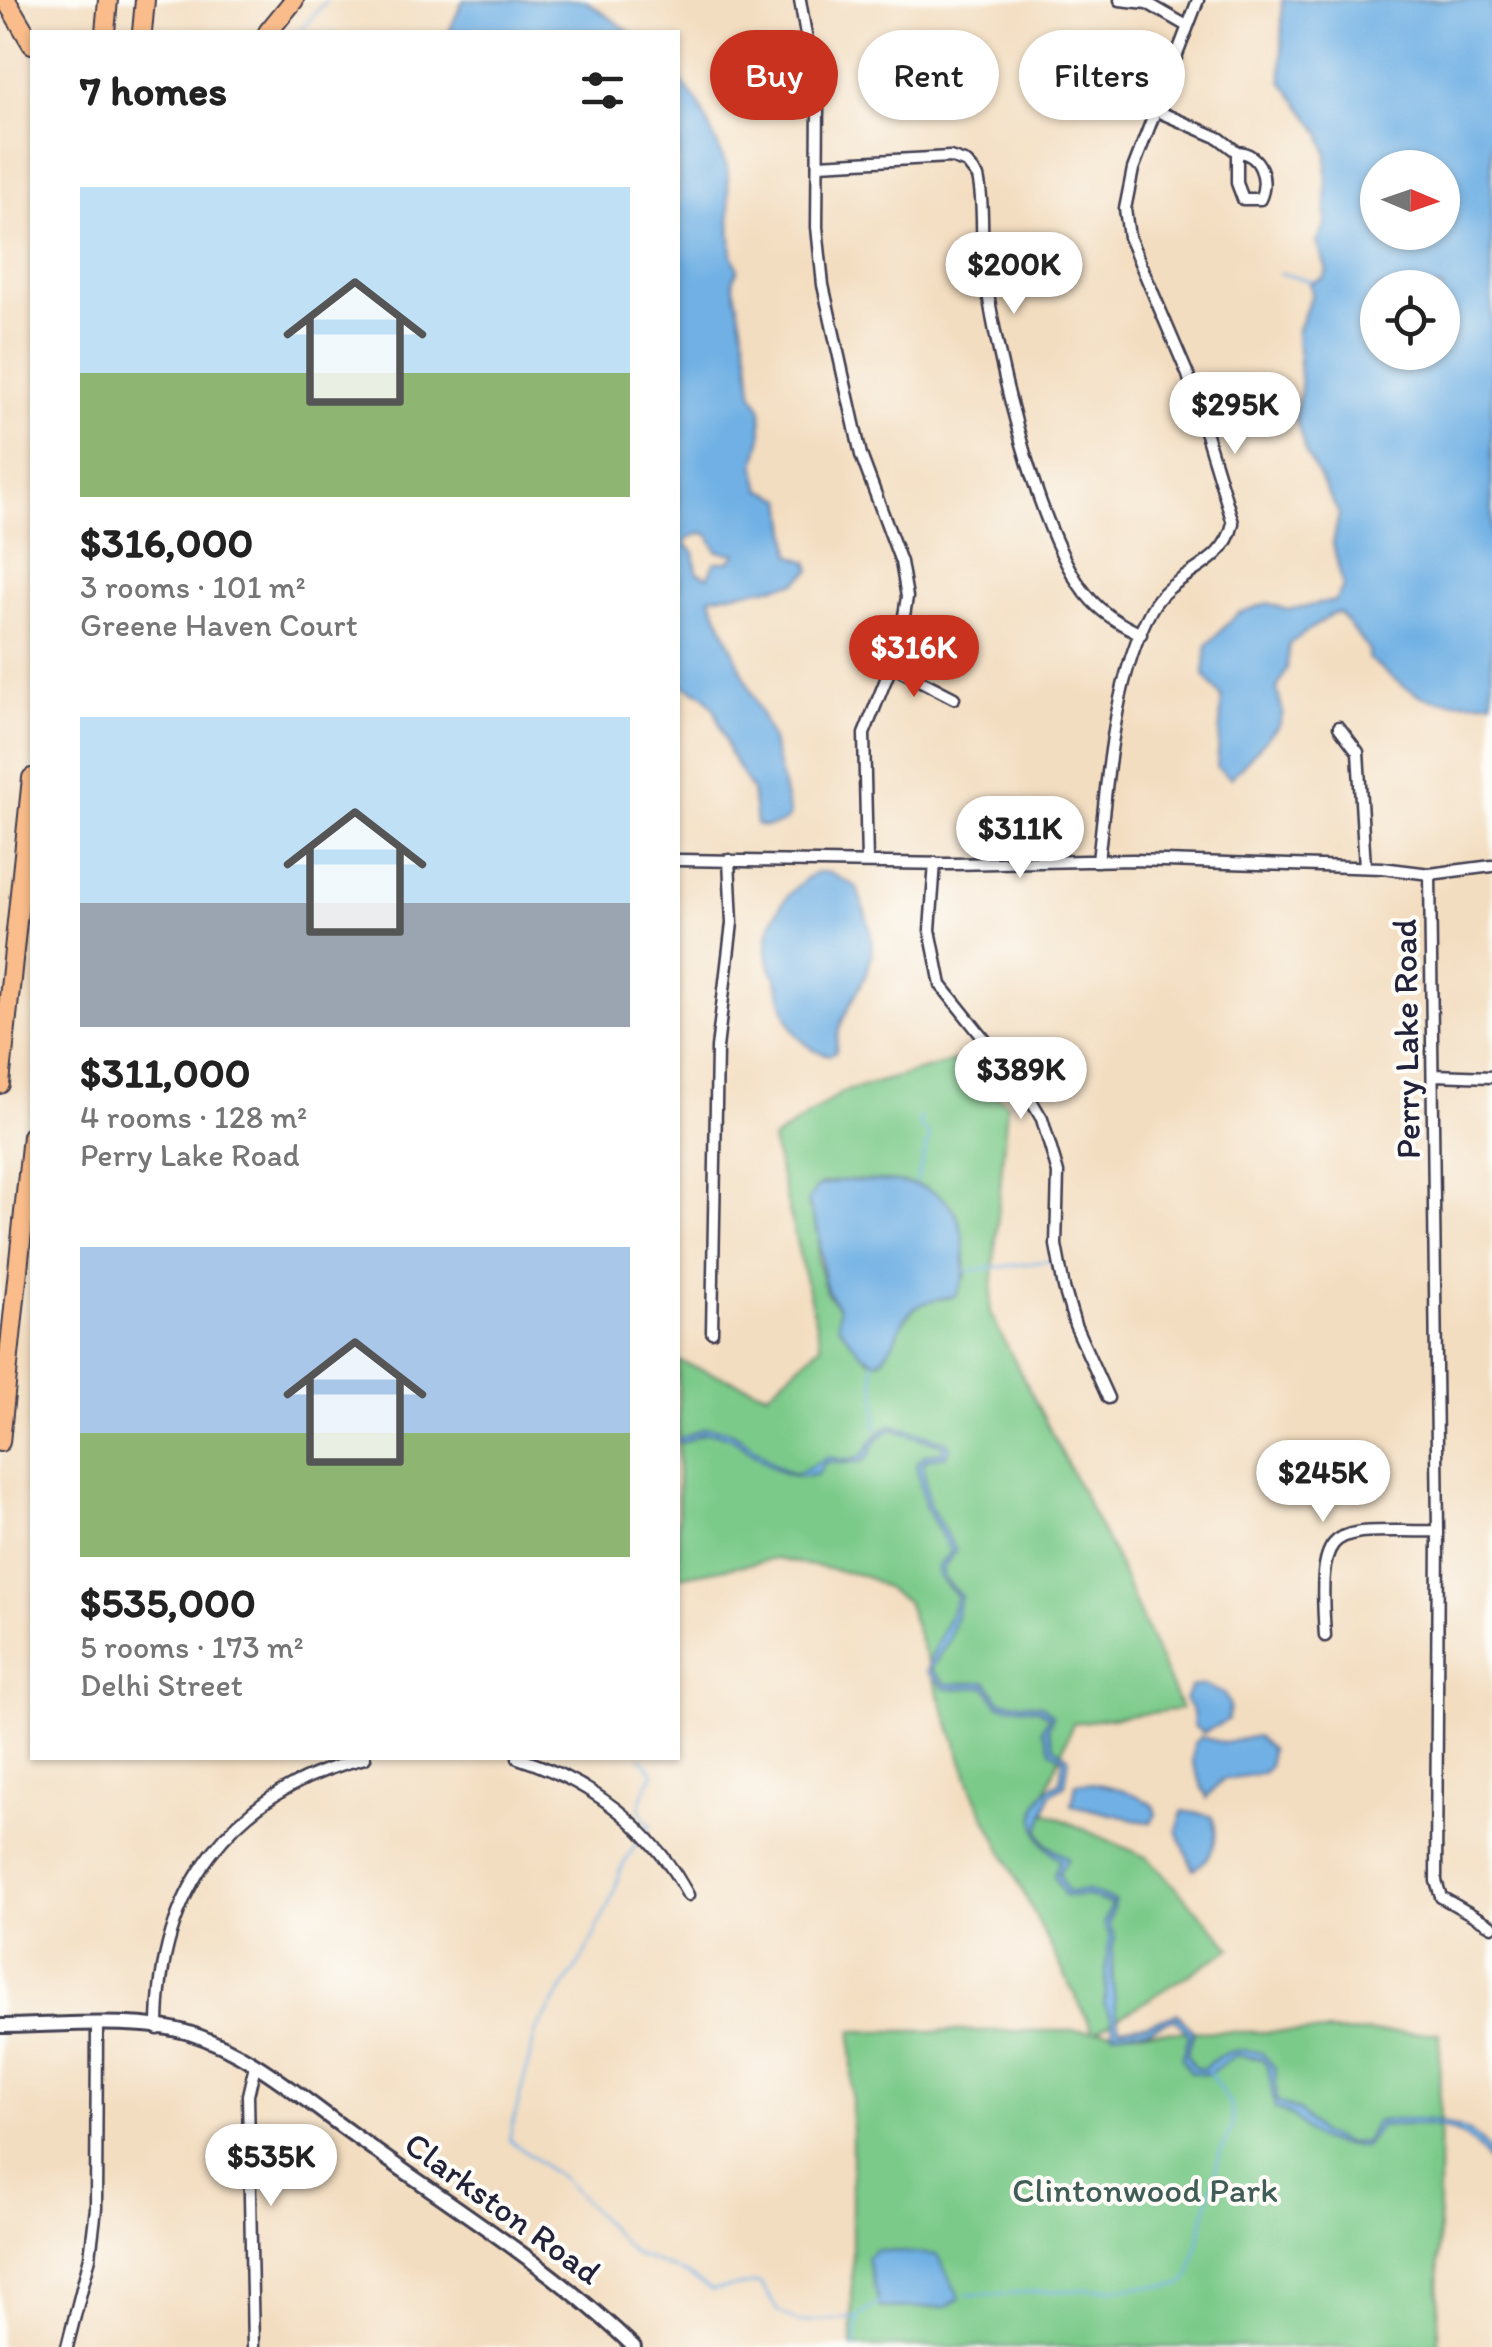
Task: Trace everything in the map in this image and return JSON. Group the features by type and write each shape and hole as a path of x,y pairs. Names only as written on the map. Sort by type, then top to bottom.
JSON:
{"highway":[{"path":"6,0 30,41"},
{"path":"105,30 108,0"},
{"path":"142,30 144,0"},
{"path":"270,30 294,0"},
{"path":"0,1084 30,797"},
{"path":"0,1442 30,1155"}],"street":[{"path":"800,0 814,67 817,227 823,285 861,455 905,578 906,615 862,747 867,862"},
{"path":"1120,0 1148,3 1187,26"},
{"path":"1185,32 1198,0"},
{"path":"1098,861 1116,734 1141,634 1161,596 1226,548 1233,523 1188,375 1129,237 1126,194 1154,120"},
{"path":"1178,120 1219,138 1237,152 1249,154 1262,170 1266,186 1260,199 1243,199 1237,183 1237,152"},
{"path":"818,164 950,157 967,163 978,178 983,254 994,317 1024,444 1057,546 1088,598 1110,617 1141,634"},
{"path":"892,666 954,698"},
{"path":"1339,727 1358,752 1364,867"},
{"name":"Perry Lake Road","path":"680,860 1098,861 1364,867 1430,874 1438,1531 1436,1881 1441,1897 1492,1926"},
{"path":"712,1332 716,1048 732,923 729,860"},
{"path":"935,863 930,930 941,985 1025,1090 1042,1119 1058,1173 1056,1244 1064,1288 1075,1325 1108,1398"},
{"path":"1430,874 1492,866"},
{"path":"1434,1076 1492,1077"},
{"path":"1325,1636 1323,1589 1329,1546 1342,1534 1363,1530 1438,1531"},
{"path":"158,2029 168,1944 192,1881 228,1830 272,1793 324,1768 357,1760"},
{"path":"523,1760 582,1784 624,1815 675,1871 688,1895"},
{"name":"Clarkston Road","path":"0,2026 158,2029 184,2031 216,2042 254,2065 562,2285 634,2347"},
{"path":"67,2347 90,2258 96,2208 97,2026"},
{"path":"253,2347 248,2095 254,2065"}],"green space":[{"name":"Clintonwood Park","path":"955,1061 1007,1104 990,1313 1114,1555 1181,1709 1073,1723 1039,1809 1148,1858 1232,1948 1097,2031 1440,2033 1438,2347 852,2347 852,2031 1093,2031 974,1794 906,1601 866,1576 776,1559 680,1577 680,1362 768,1393 821,1345 772,1140 843,1092","holes":["821,1184 916,1185 947,1203 957,1221 966,1277 950,1298 935,1299 914,1309 881,1361 868,1359 841,1329 839,1308 826,1293 818,1262 819,1235 808,1204"]}],"water":[{"path":"463,0 585,0 627,30 450,30"},
{"path":"1282,0 1492,0 1492,701 1435,700 1413,692 1368,658 1369,650 1339,613 1332,614 1289,644 1287,668 1277,689 1283,713 1279,725 1231,778 1217,768 1222,698 1204,675 1207,645 1238,613 1268,603 1287,610 1335,601 1343,587 1333,544 1339,514 1306,453 1294,413 1301,391 1297,332 1312,294 1310,283 1324,278 1327,270 1317,242 1326,224 1327,154 1321,133 1282,81"},
{"path":"680,80 699,104 727,167 732,254 738,269 733,281 752,392 761,407 762,436 755,466 761,489 784,499 791,555 808,562 811,570 795,583 710,597 771,737 790,816 779,824 756,824 752,791 730,754 715,710 704,695 680,684","holes":["703,533 709,535 717,551 736,554 729,562 715,562 708,577 697,572 694,552 685,544 690,537"]},
{"path":"818,872 830,873 857,887 871,939 868,969 845,1014 836,1051 829,1055 806,1044 793,1028 767,949 768,935 779,909 797,887"},
{"path":"838,1181 882,1181 923,1188 940,1196 953,1209 961,1228 964,1271 959,1290 955,1296 919,1305 910,1312 878,1362 862,1354 838,1325 839,1308 824,1280 818,1231 808,1200 818,1186"},
{"path":"892,1425 946,1441 950,1448 946,1456 927,1459 923,1465 929,1504 956,1551 943,1568 943,1577 961,1596 949,1640 931,1669 946,1684 987,1682 1000,1701 1042,1705 1053,1715 1048,1729 1054,1746 1069,1758 1065,1785 1050,1795 1039,1831 1046,1844 1068,1858 1059,1873 1068,1892 1088,1891 1115,1901 1109,1924 1115,1937 1112,1969 1119,2028 1148,2024 1177,2013 1194,2032 1187,2054 1194,2067 1203,2069 1216,2058 1237,2051 1262,2053 1275,2068 1277,2101 1300,2112 1321,2134 1346,2143 1365,2142 1375,2122 1408,2119 1447,2123 1479,2139 1488,2152 1492,2169 1471,2142 1444,2128 1379,2126 1365,2147 1320,2140 1291,2115 1275,2108 1268,2067 1262,2059 1236,2055 1208,2074 1191,2072 1182,2058 1189,2035 1175,2018 1150,2029 1113,2033 1112,2018 1104,2004 1110,1936 1104,1924 1111,1904 1087,1896 1065,1896 1054,1876 1060,1859 1050,1851 1037,1831 1036,1808 1048,1789 1060,1782 1063,1758 1051,1751 1042,1729 1049,1717 1039,1709 998,1705 986,1687 946,1689 927,1672 957,1596 938,1576 938,1566 951,1552 925,1506 916,1463 926,1454 943,1452 943,1445 893,1429 875,1443 866,1459 825,1462 818,1474 800,1476 785,1474 723,1435 704,1433 680,1442 680,1438 699,1430 721,1429 745,1440 785,1471 796,1474 828,1457 843,1460 861,1456"},
{"path":"1203,1685 1224,1694 1230,1706 1228,1720 1203,1733 1194,1726 1193,1712 1185,1699 1191,1687"},
{"path":"1256,1736 1270,1749 1269,1767 1263,1773 1222,1780 1207,1798 1192,1761 1194,1743 1201,1737 1225,1743"},
{"path":"1076,1783 1127,1791 1154,1806 1156,1814 1151,1823 1072,1805"},
{"path":"1183,1811 1212,1816 1214,1824 1215,1840 1210,1853 1193,1869 1177,1831"},
{"path":"875,2250 937,2255 960,2298 947,2307 880,2308 867,2258"}],"waterway":[{"path":"301,30 327,0"},
{"path":"1279,273 1312,281"},
{"path":"916,1183 930,1135 920,1127 920,1117"},
{"path":"966,1271 1048,1261 1053,1262 1058,1284"},
{"path":"873,1362 875,1425 880,1430"},
{"path":"643,1760 654,1773 641,1800 642,1813 651,1825 644,1832"},
{"path":"639,1839 619,1872 614,1893 587,1951 536,2031 509,2140 563,2179 634,2254 687,2274 711,2290 760,2283 778,2311 797,2322 857,2318 881,2301"},
{"path":"967,2295 1182,2285 1190,2276 1220,2153 1233,2125 1231,2106 1208,2070"},
{"path":"855,2347 858,2319"}]}
